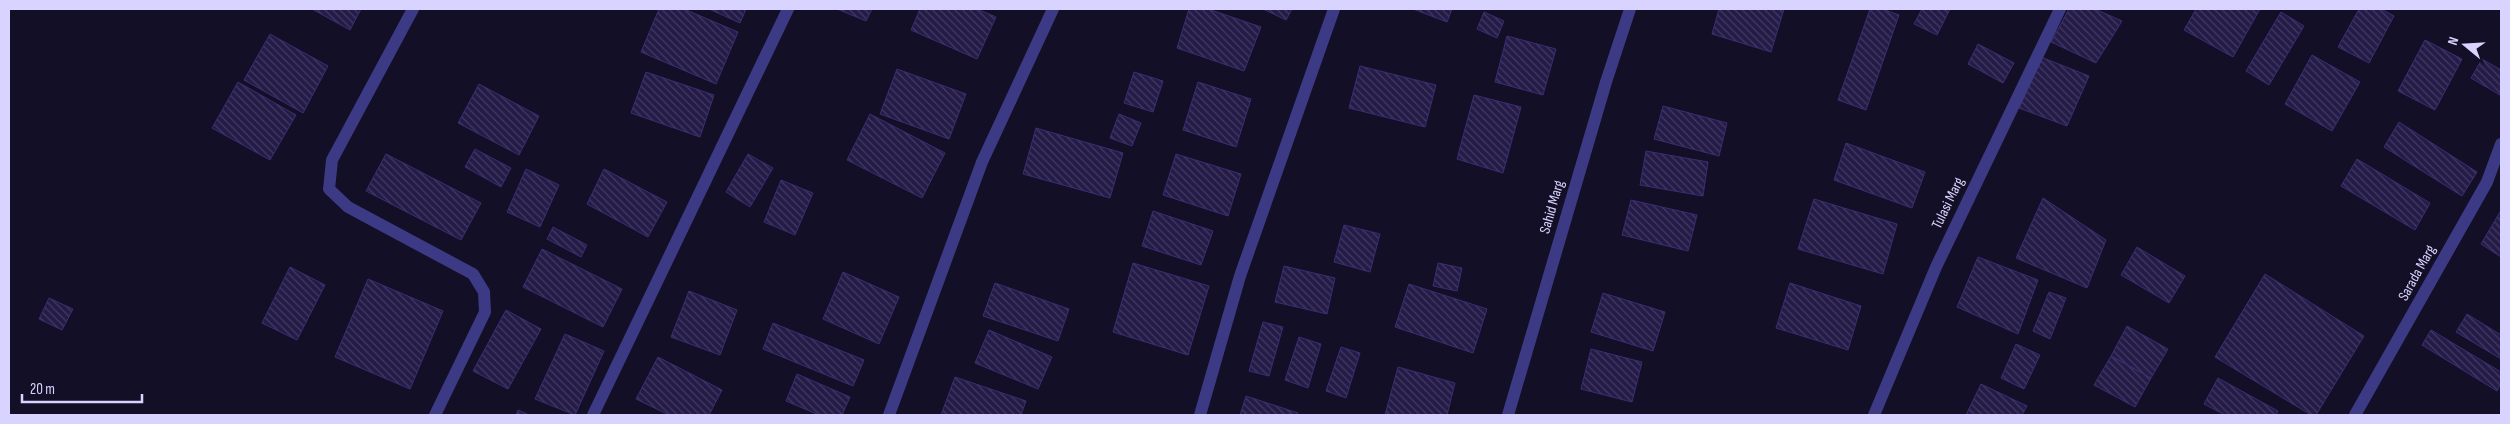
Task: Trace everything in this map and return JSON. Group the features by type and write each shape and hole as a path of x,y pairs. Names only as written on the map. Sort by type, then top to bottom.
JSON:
{"street":[{"path":"413,9 332,160 329,189 348,207 473,274 484,292 485,312 435,415"},
{"path":"593,415 788,9"},
{"path":"889,415 982,162 1053,9"},
{"path":"1200,415 1240,276 1334,9"},
{"name":"Sahid Marg","path":"1508,415 1606,82 1630,9"},
{"name":"Tulasi Marg","path":"1874,415 1936,267 2060,9"},
{"name":"Sarada Marg","path":"2355,415 2487,182 2501,144"}],"building":[{"path":"312,9 361,9 350,30"},
{"path":"659,9 684,9 738,32 716,84 641,52"},
{"path":"709,9 746,9 740,23"},
{"path":"837,9 872,9 866,21"},
{"path":"920,9 977,9 996,17 977,59 911,30"},
{"path":"1189,9 1208,9 1261,27 1244,71 1177,48"},
{"path":"1263,9 1292,9 1286,20"},
{"path":"1413,9 1452,9 1447,22"},
{"path":"1719,9 1784,9 1771,52 1712,34"},
{"path":"1870,9 1882,9 1899,15 1866,110 1838,100"},
{"path":"1922,9 1950,9 1937,35 1914,24"},
{"path":"2069,9 2095,9 2122,21 2096,63 2051,42"},
{"path":"2196,9 2260,9 2233,57 2184,30"},
{"path":"2359,9 2381,9 2394,16 2369,63 2338,47"},
{"path":"1484,12 1504,21 1497,38 1477,29"},
{"path":"2281,12 2304,26 2269,85 2246,71"},
{"path":"270,34 328,66 303,113 244,80"},
{"path":"1507,36 1556,49 1543,95 1495,82"},
{"path":"2425,40 2462,59 2435,110 2398,91"},
{"path":"1978,44 2014,63 2003,83 1968,64"},
{"path":"2312,55 2360,82 2332,131 2285,104"},
{"path":"2041,57 2089,76 2067,126 2019,108"},
{"path":"2482,59 2501,70 2500,95 2471,78"},
{"path":"1360,66 1436,85 1425,127 1349,108"},
{"path":"897,69 966,94 949,139 880,114"},
{"path":"646,72 714,95 700,137 631,113"},
{"path":"1134,72 1163,81 1153,112 1124,103"},
{"path":"238,82 296,115 270,160 212,128"},
{"path":"1198,82 1251,99 1236,147 1183,130"},
{"path":"479,84 539,116 519,155 458,123"},
{"path":"1474,95 1521,107 1503,173 1457,159"},
{"path":"1663,106 1727,123 1719,156 1654,139"},
{"path":"870,114 945,153 922,198 847,160"},
{"path":"1119,114 1141,123 1132,146 1110,138"},
{"path":"2399,122 2477,172 2462,196 2384,147"},
{"path":"1036,128 1123,153 1110,198 1023,174"},
{"path":"1846,143 1925,172 1912,208 1834,180"},
{"path":"475,149 511,168 501,187 465,167"},
{"path":"1646,151 1708,162 1703,196 1640,185"},
{"path":"386,154 481,203 461,240 366,191"},
{"path":"748,154 773,168 750,207 726,192"},
{"path":"1176,154 1241,174 1228,216 1163,195"},
{"path":"2357,159 2430,203 2415,230 2341,186"},
{"path":"526,169 559,185 540,227 507,212"},
{"path":"604,169 667,202 648,237 587,204"},
{"path":"781,180 813,193 795,235 764,222"},
{"path":"2043,198 2106,240 2087,288 2016,258"},
{"path":"1814,199 1897,224 1883,274 1798,249"},
{"path":"1631,200 1697,215 1688,251 1622,235"},
{"path":"1153,211 1213,231 1201,265 1142,246"},
{"path":"2501,213 2501,257 2481,244"},
{"path":"1344,225 1380,234 1370,272 1334,262"},
{"path":"553,227 587,245 581,257 547,239"},
{"path":"2137,247 2185,276 2169,303 2121,275"},
{"path":"542,249 622,289 603,327 523,287"},
{"path":"1978,257 2038,280 2018,334 1957,307"},
{"path":"1133,263 1209,286 1188,355 1113,332"},
{"path":"1438,263 1462,268 1457,291 1433,286"},
{"path":"1284,266 1335,278 1327,314 1275,302"},
{"path":"290,267 325,285 297,340 262,323"},
{"path":"843,272 899,297 879,344 823,319"},
{"path":"2265,274 2364,336 2316,415 2311,415 2215,357"},
{"path":"368,279 443,311 410,389 335,357"},
{"path":"995,283 1069,309 1058,341 983,316"},
{"path":"1790,283 1861,306 1848,350 1776,328"},
{"path":"1409,284 1487,309 1473,353 1395,327"},
{"path":"689,291 737,310 720,355 671,337"},
{"path":"2049,292 2066,298 2050,339 2033,331"},
{"path":"1603,293 1665,312 1653,351 1591,332"},
{"path":"49,298 73,309 62,330 39,319"},
{"path":"506,310 541,329 508,389 473,371"},
{"path":"2467,314 2501,335 2501,359 2456,332"},
{"path":"1263,322 1283,327 1269,376 1249,371"},
{"path":"773,323 864,360 853,386 763,349"},
{"path":"2127,326 2168,349 2151,378 2111,356"},
{"path":"989,330 1052,357 1038,389 975,363"},
{"path":"2431,330 2501,372 2501,383 2497,391 2422,345"},
{"path":"565,334 604,351 575,415 535,399"},
{"path":"1299,337 1321,344 1308,388 1285,380"},
{"path":"2016,344 2040,355 2024,389 2001,378"},
{"path":"1341,347 1360,353 1346,398 1326,391"},
{"path":"1591,349 1642,362 1632,402 1581,389"},
{"path":"2111,356 2151,378 2135,407 2094,385"},
{"path":"658,357 722,390 709,415 669,415 636,399"},
{"path":"1398,367 1455,383 1447,415 1385,415"},
{"path":"797,374 850,397 842,415 819,415 786,401"},
{"path":"955,377 1026,401 1021,415 941,415"},
{"path":"2218,378 2278,411 2276,415 2225,415 2204,404"},
{"path":"1981,384 2027,406 2022,415 1966,415"},
{"path":"1246,396 1298,413 1297,415 1240,415"},
{"path":"518,410 529,415 516,415"}]}
